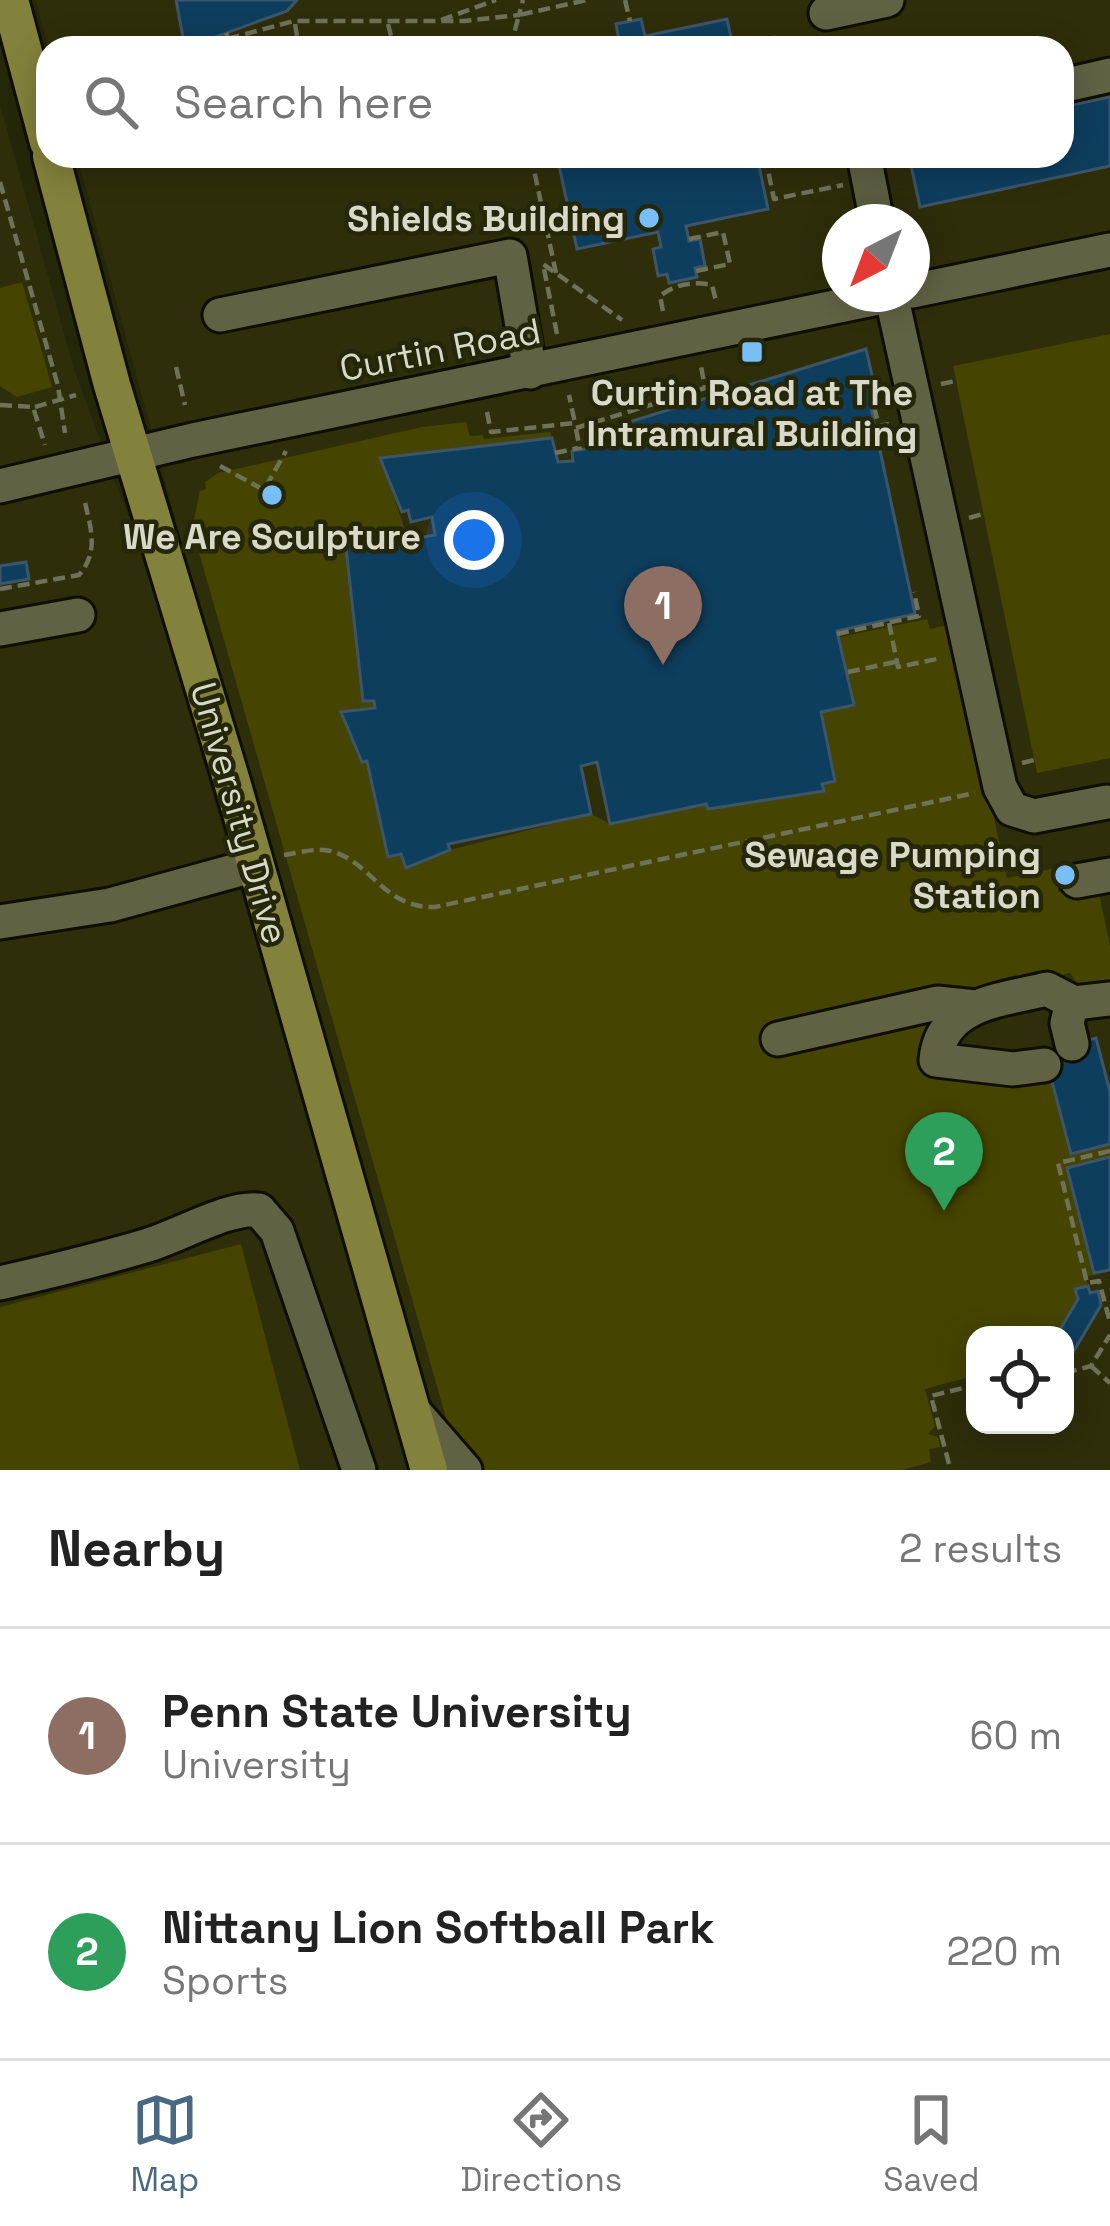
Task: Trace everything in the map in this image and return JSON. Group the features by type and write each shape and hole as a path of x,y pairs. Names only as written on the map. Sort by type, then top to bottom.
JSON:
{"main road":[{"path":"10,0 36,97"},
{"name":"University Drive","path":"55,168 133,455 267,861 429,1470"}],"street":[{"path":"826,13 887,0"},
{"path":"1074,83 1110,75"},
{"path":"856,170 870,204"},
{"path":"930,287 1110,250"},
{"path":"220,314 510,256 530,372"},
{"name":"Curtin Road","path":"0,486 822,309"},
{"path":"897,312 969,652 1011,775 1012,809 1034,816 1109,807"},
{"path":"0,629 78,615"},
{"path":"0,922 110,904 267,861"},
{"path":"1076,881 1110,874"},
{"path":"1044,1065 1013,1069 936,1060 943,1031 951,1020 976,1007 1047,988 1072,1002 1110,998"},
{"path":"1072,1002 1067,1023 1072,1044"},
{"path":"778,1039 937,1003 976,1007"},
{"path":"0,1283 147,1246 231,1211 259,1210 277,1231 359,1470"},
{"path":"411,1408 465,1470"}],"path":[{"path":"436,22 496,0"},
{"path":"513,36 523,0"},
{"path":"227,36 295,21 436,22 518,15 587,0"},
{"path":"626,0 629,21"},
{"path":"295,21 297,36"},
{"path":"387,22 391,36"},
{"path":"534,168 556,273"},
{"path":"768,168 774,199 856,170"},
{"path":"0,182 65,433"},
{"path":"689,239 723,232 730,264 696,272"},
{"path":"556,334 543,265 622,320"},
{"path":"663,311 660,296 683,282 712,285 716,301"},
{"path":"488,412 491,432 575,426 705,388 701,366"},
{"path":"176,367 184,405"},
{"path":"940,384 956,381"},
{"path":"555,453 579,449 569,394"},
{"path":"0,405 33,407 76,395"},
{"path":"33,407 46,445"},
{"path":"874,407 877,427 891,424"},
{"path":"878,439 890,436"},
{"path":"220,466 265,490 286,451"},
{"path":"0,589 79,574 87,566 93,547 84,498"},
{"path":"969,518 983,514"},
{"path":"837,634 919,616 914,592"},
{"path":"889,623 898,668 969,652"},
{"path":"848,672 897,661"},
{"path":"267,861 316,850 337,854 398,900 436,907 1011,775 1034,760"},
{"path":"1110,1151 1058,1163 1087,1283 1099,1281 1110,1322"},
{"path":"1074,1371 1091,1366 1110,1335"},
{"path":"1091,1366 1110,1383"},
{"path":"949,1464 932,1396 966,1387"}],"shaded area":[{"path":"36,0 1110,0 1110,1470 449,1470 176,522 80,168 1074,168 1074,36 45,36"},
{"path":"0,104 75,372 145,561 409,1470 0,1470"},
{"path":"22,282 52,387 17,397 0,386 0,288"},
{"path":"1110,334 1110,758 1037,773 953,366"},
{"path":"466,422 470,436 483,435 484,439 550,432 552,438 381,458 406,533 345,540 363,700 374,701 375,708 342,713 361,761 367,761 388,857 401,854 406,868 450,850 591,814 610,824 706,804 709,809 823,791 821,712 854,704 840,637 927,619 930,629 952,624 1007,878 1052,869 1059,892 1097,884 1110,946 1110,982 1080,987 1070,973 969,998 927,1059 1044,1051 1096,1038 1110,1092 1110,1270 1086,1277 1089,1292 1098,1291 1101,1305 1074,1351 1074,1326 966,1326 966,1378 925,1389 935,1426 928,1434 938,1437 940,1447 929,1449 931,1462 902,1470 480,1470 452,1439 192,528 200,491 218,473 422,427"},
{"path":"241,1244 300,1470 0,1470 0,1307"}],"building":[{"path":"176,0 297,0 287,11 218,36 183,36"},
{"path":"641,19 645,36 618,36 616,24"},
{"path":"727,19 731,36 645,36"},
{"path":"1110,97 1110,166 930,205 919,204 912,168 1074,168 1074,104"},
{"name":"Shields Building","path":"560,168 759,168 768,209 686,226 689,241 700,239 705,266 695,268 697,277 669,283 667,274 658,276 653,249 661,247 658,232 577,249"},
{"path":"866,349 879,406 871,408 915,614 837,631 854,705 821,712 835,781 822,784 824,791 708,809 706,804 610,824 597,762 581,766 591,814 448,844 450,850 406,868 401,854 388,857 367,761 362,762 341,712 375,708 374,701 363,701 345,539 406,533 407,540 435,535 432,517 411,522 408,510 402,512 380,458 552,438 558,462 573,461 572,451 590,448 587,435"},
{"path":"26,562 29,579 0,584 0,566"},
{"path":"1096,1038 1110,1092 1110,1144 1071,1154 1044,1051"},
{"path":"1110,1157 1110,1270 1094,1273 1067,1168"},
{"path":"1088,1286 1090,1293 1098,1291 1101,1305 1074,1351 1074,1326 1062,1326 1078,1299 1075,1289"}],"place":[{"name":"Shields Building","path":"649,218"},
{"name":"Curtin Road at The Intramural Building","path":"752,352"},
{"name":"We Are Sculpture","path":"272,495"},
{"name":"Penn State University","path":"663,665"},
{"name":"Sewage Pumping Station","path":"1065,875"},
{"name":"Nittany Lion Softball Park","path":"944,1211"}]}
